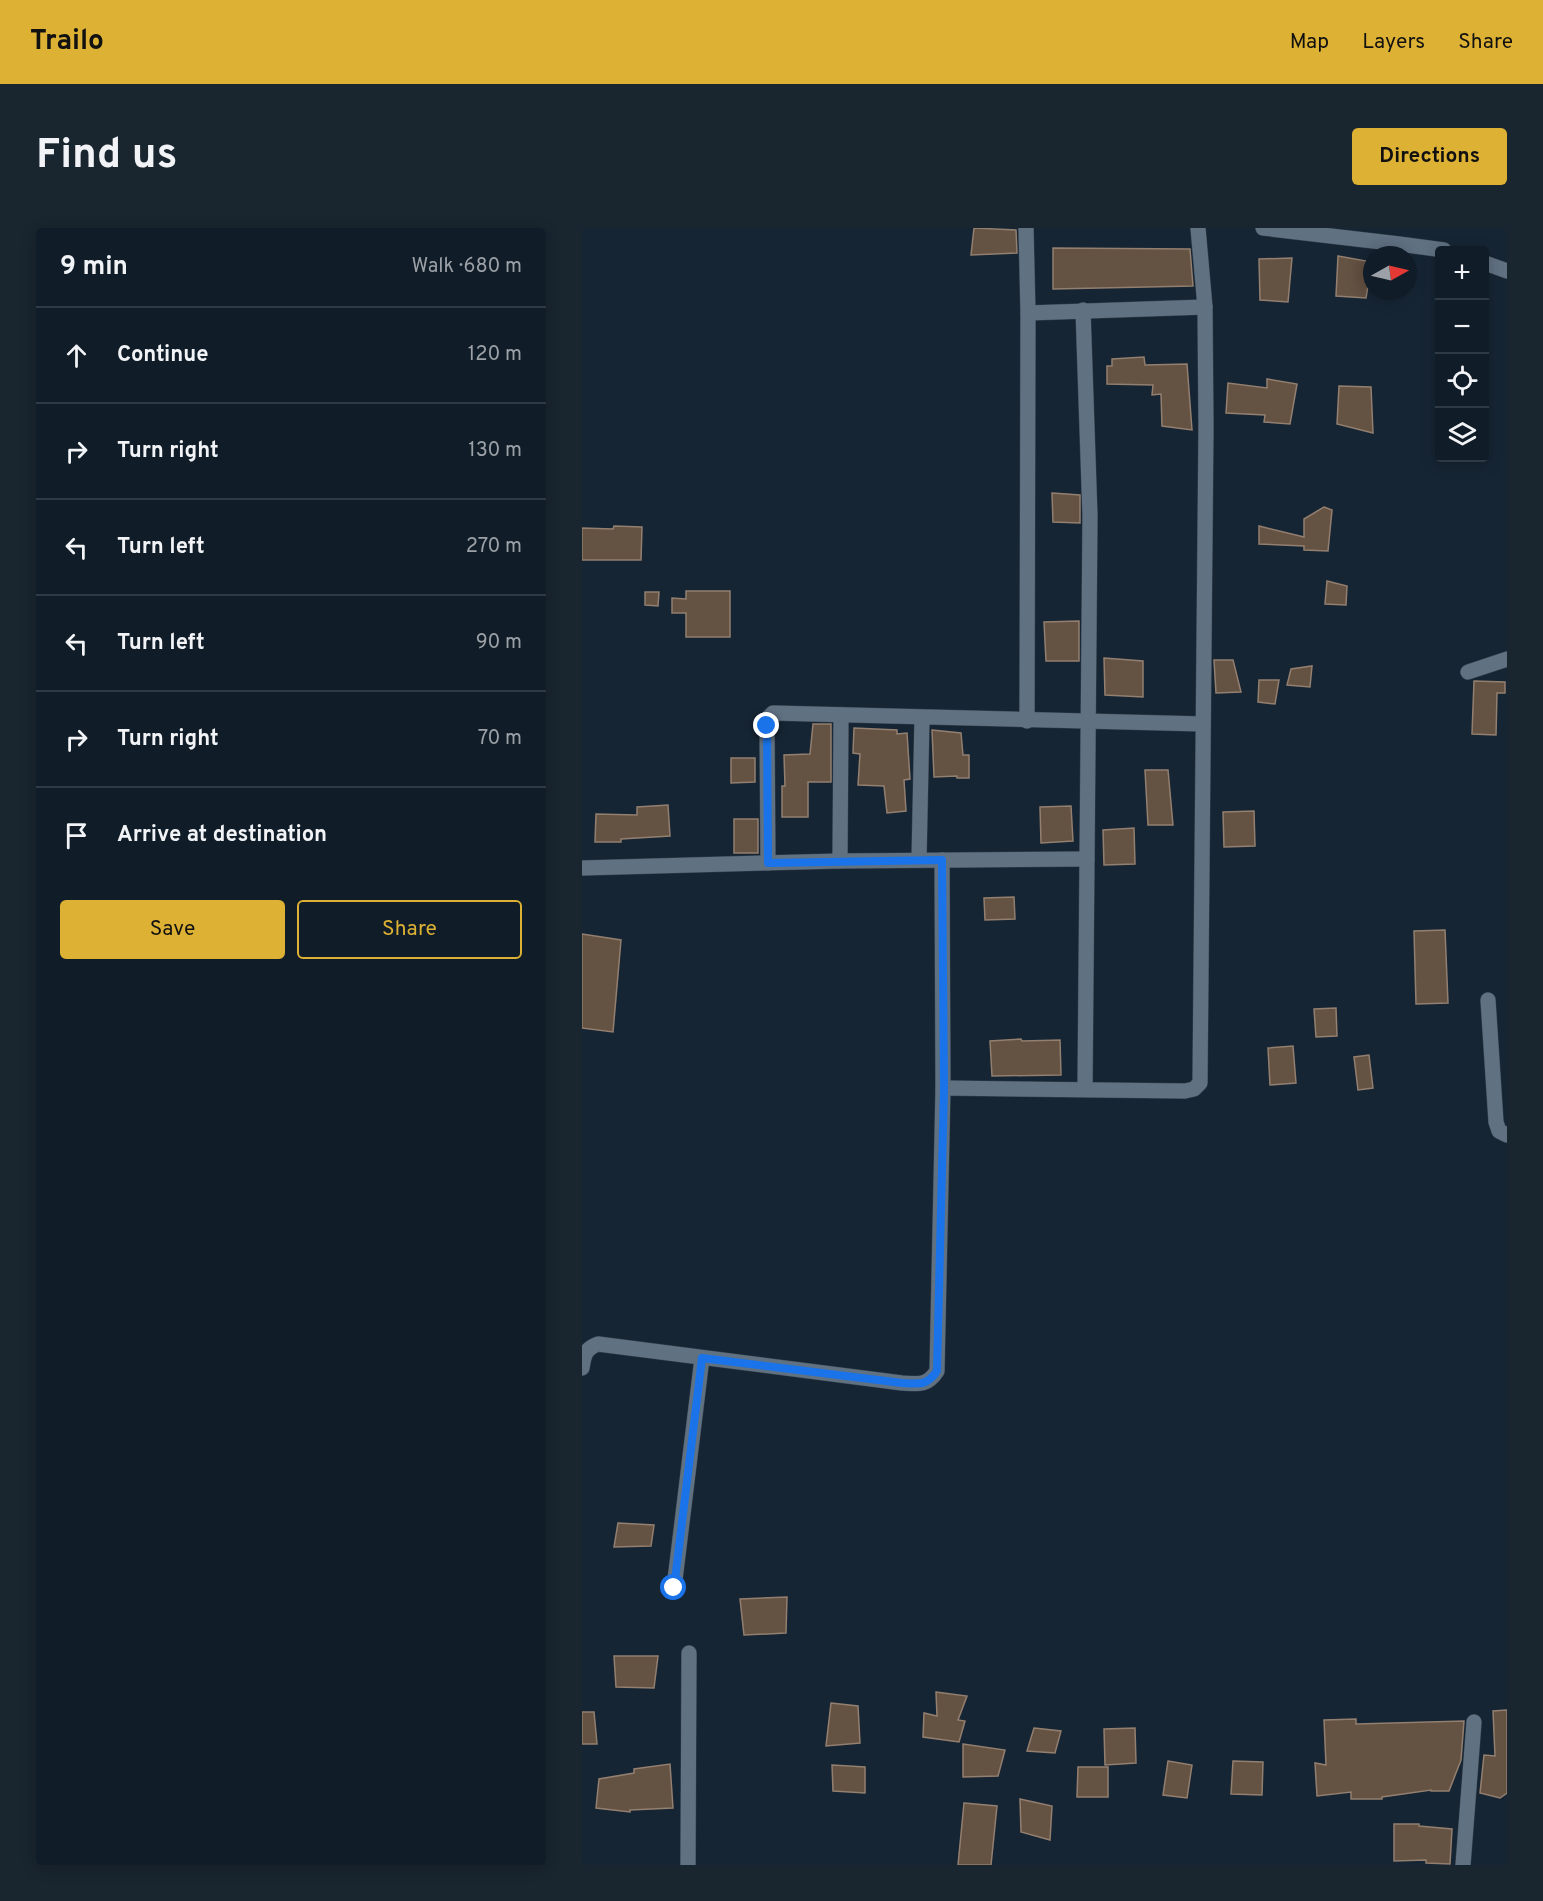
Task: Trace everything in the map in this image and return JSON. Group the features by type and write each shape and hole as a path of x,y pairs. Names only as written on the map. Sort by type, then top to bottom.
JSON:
{"street":[{"path":"1026,228 1028,313 1027,721"},
{"path":"944,1088 1185,1090 1194,1089 1200,1083 1206,427 1205,307 1198,228"},
{"path":"1263,228 1435,249"},
{"path":"1489,264 1507,271"},
{"path":"1028,313 1205,307"},
{"path":"1083,310 1090,516 1085,1089"},
{"path":"1468,672 1507,659"},
{"path":"768,863 767,726 768,718 773,713 1203,724"},
{"path":"840,861 841,716"},
{"path":"919,860 922,718"},
{"path":"582,868 840,861 1087,859"},
{"path":"582,1368 584,1356 589,1348 598,1344 902,1383 919,1384 931,1380 937,1371 944,1088 942,860"},
{"path":"1488,1000 1496,1122 1499,1131 1507,1135"},
{"path":"674,1588 702,1358"},
{"path":"688,1865 689,1653"},
{"path":"1463,1865 1474,1722"}],"building":[{"path":"974,228 1016,230 1017,253 971,255"},
{"path":"1053,248 1190,249 1193,286 1053,289"},
{"path":"1338,256 1363,260 1363,298 1336,296"},
{"path":"1292,258 1288,302 1260,300 1259,259"},
{"path":"1144,357 1145,365 1187,364 1192,430 1162,426 1161,394 1152,395 1153,385 1107,384 1107,366 1112,366 1112,359"},
{"path":"1267,379 1297,384 1290,424 1264,422 1265,415 1226,413 1228,383 1267,388"},
{"path":"1339,386 1371,387 1373,433 1337,424"},
{"path":"1052,493 1080,495 1080,523 1053,522"},
{"path":"1324,507 1332,510 1328,551 1304,550 1304,546 1259,544 1259,526 1304,537 1304,519"},
{"path":"614,526 642,527 641,560 582,560 582,528 613,529"},
{"path":"1327,581 1347,586 1346,605 1325,604"},
{"path":"686,591 730,591 730,637 686,637 686,613 672,613 672,598 686,599"},
{"path":"645,592 659,592 658,606 645,605"},
{"path":"1079,621 1079,661 1046,661 1044,622"},
{"path":"1104,658 1143,661 1143,697 1105,695"},
{"path":"1214,660 1233,660 1241,692 1216,693"},
{"path":"1312,666 1310,687 1287,685 1291,669"},
{"path":"1259,680 1279,680 1275,704 1258,702"},
{"path":"1474,681 1505,682 1505,693 1497,693 1496,735 1472,734"},
{"path":"813,724 831,724 831,782 808,782 808,817 782,817 782,786 785,786 784,755 810,754"},
{"path":"854,728 897,730 897,734 907,733 910,779 904,780 906,811 887,813 884,786 858,785 860,754 853,753"},
{"path":"932,730 961,733 963,755 969,755 969,778 934,777"},
{"path":"731,758 755,758 755,782 731,783"},
{"path":"1145,770 1168,770 1173,825 1148,825"},
{"path":"668,805 670,836 621,839 621,842 595,842 596,814 637,815 637,807"},
{"path":"1071,806 1073,841 1041,843 1040,807"},
{"path":"1254,811 1255,846 1224,847 1223,812"},
{"path":"734,819 758,819 758,853 734,853"},
{"path":"1134,828 1135,864 1104,865 1103,830"},
{"path":"1014,897 1015,919 985,920 984,898"},
{"path":"1445,930 1448,1003 1416,1004 1414,931"},
{"path":"582,934 621,940 613,1032 582,1028"},
{"path":"1336,1008 1337,1036 1316,1037 1314,1009"},
{"path":"1021,1039 1022,1041 1060,1040 1061,1075 992,1076 990,1041"},
{"path":"1293,1046 1296,1083 1270,1085 1268,1048"},
{"path":"1369,1055 1373,1088 1358,1090 1354,1057"},
{"path":"618,1523 654,1525 651,1546 614,1547"},
{"path":"787,1597 786,1633 744,1635 740,1599"},
{"path":"614,1656 658,1656 654,1688 616,1687"},
{"path":"936,1692 967,1696 958,1720 965,1721 959,1742 923,1737 924,1713 937,1716"},
{"path":"831,1703 858,1706 860,1743 826,1746"},
{"path":"1507,1710 1507,1793 1500,1798 1480,1793 1484,1755 1495,1756 1493,1711"},
{"path":"582,1712 594,1712 597,1744 582,1744"},
{"path":"1356,1719 1356,1724 1464,1721 1461,1760 1449,1791 1431,1790 1382,1797 1382,1799 1351,1799 1351,1792 1317,1796 1315,1763 1326,1765 1324,1720"},
{"path":"1034,1728 1061,1731 1055,1753 1027,1751"},
{"path":"1135,1728 1136,1763 1105,1765 1104,1729"},
{"path":"963,1744 1005,1750 998,1776 963,1777"},
{"path":"1168,1761 1192,1765 1187,1798 1163,1795"},
{"path":"1233,1761 1263,1762 1262,1795 1231,1794"},
{"path":"670,1764 673,1808 630,1810 630,1812 596,1808 599,1779 634,1773 634,1769"},
{"path":"832,1765 865,1767 865,1793 833,1791"},
{"path":"1078,1767 1108,1767 1108,1797 1077,1797"},
{"path":"1020,1799 1052,1806 1050,1840 1021,1832"},
{"path":"964,1803 997,1806 991,1865 958,1865"},
{"path":"1394,1824 1419,1824 1419,1826 1452,1829 1450,1864 1426,1863 1426,1860 1394,1861"}],"route":[{"path":"674,1588 702,1358 919,1384 931,1380 937,1371 944,1088 942,860 768,863 767,726"}]}
